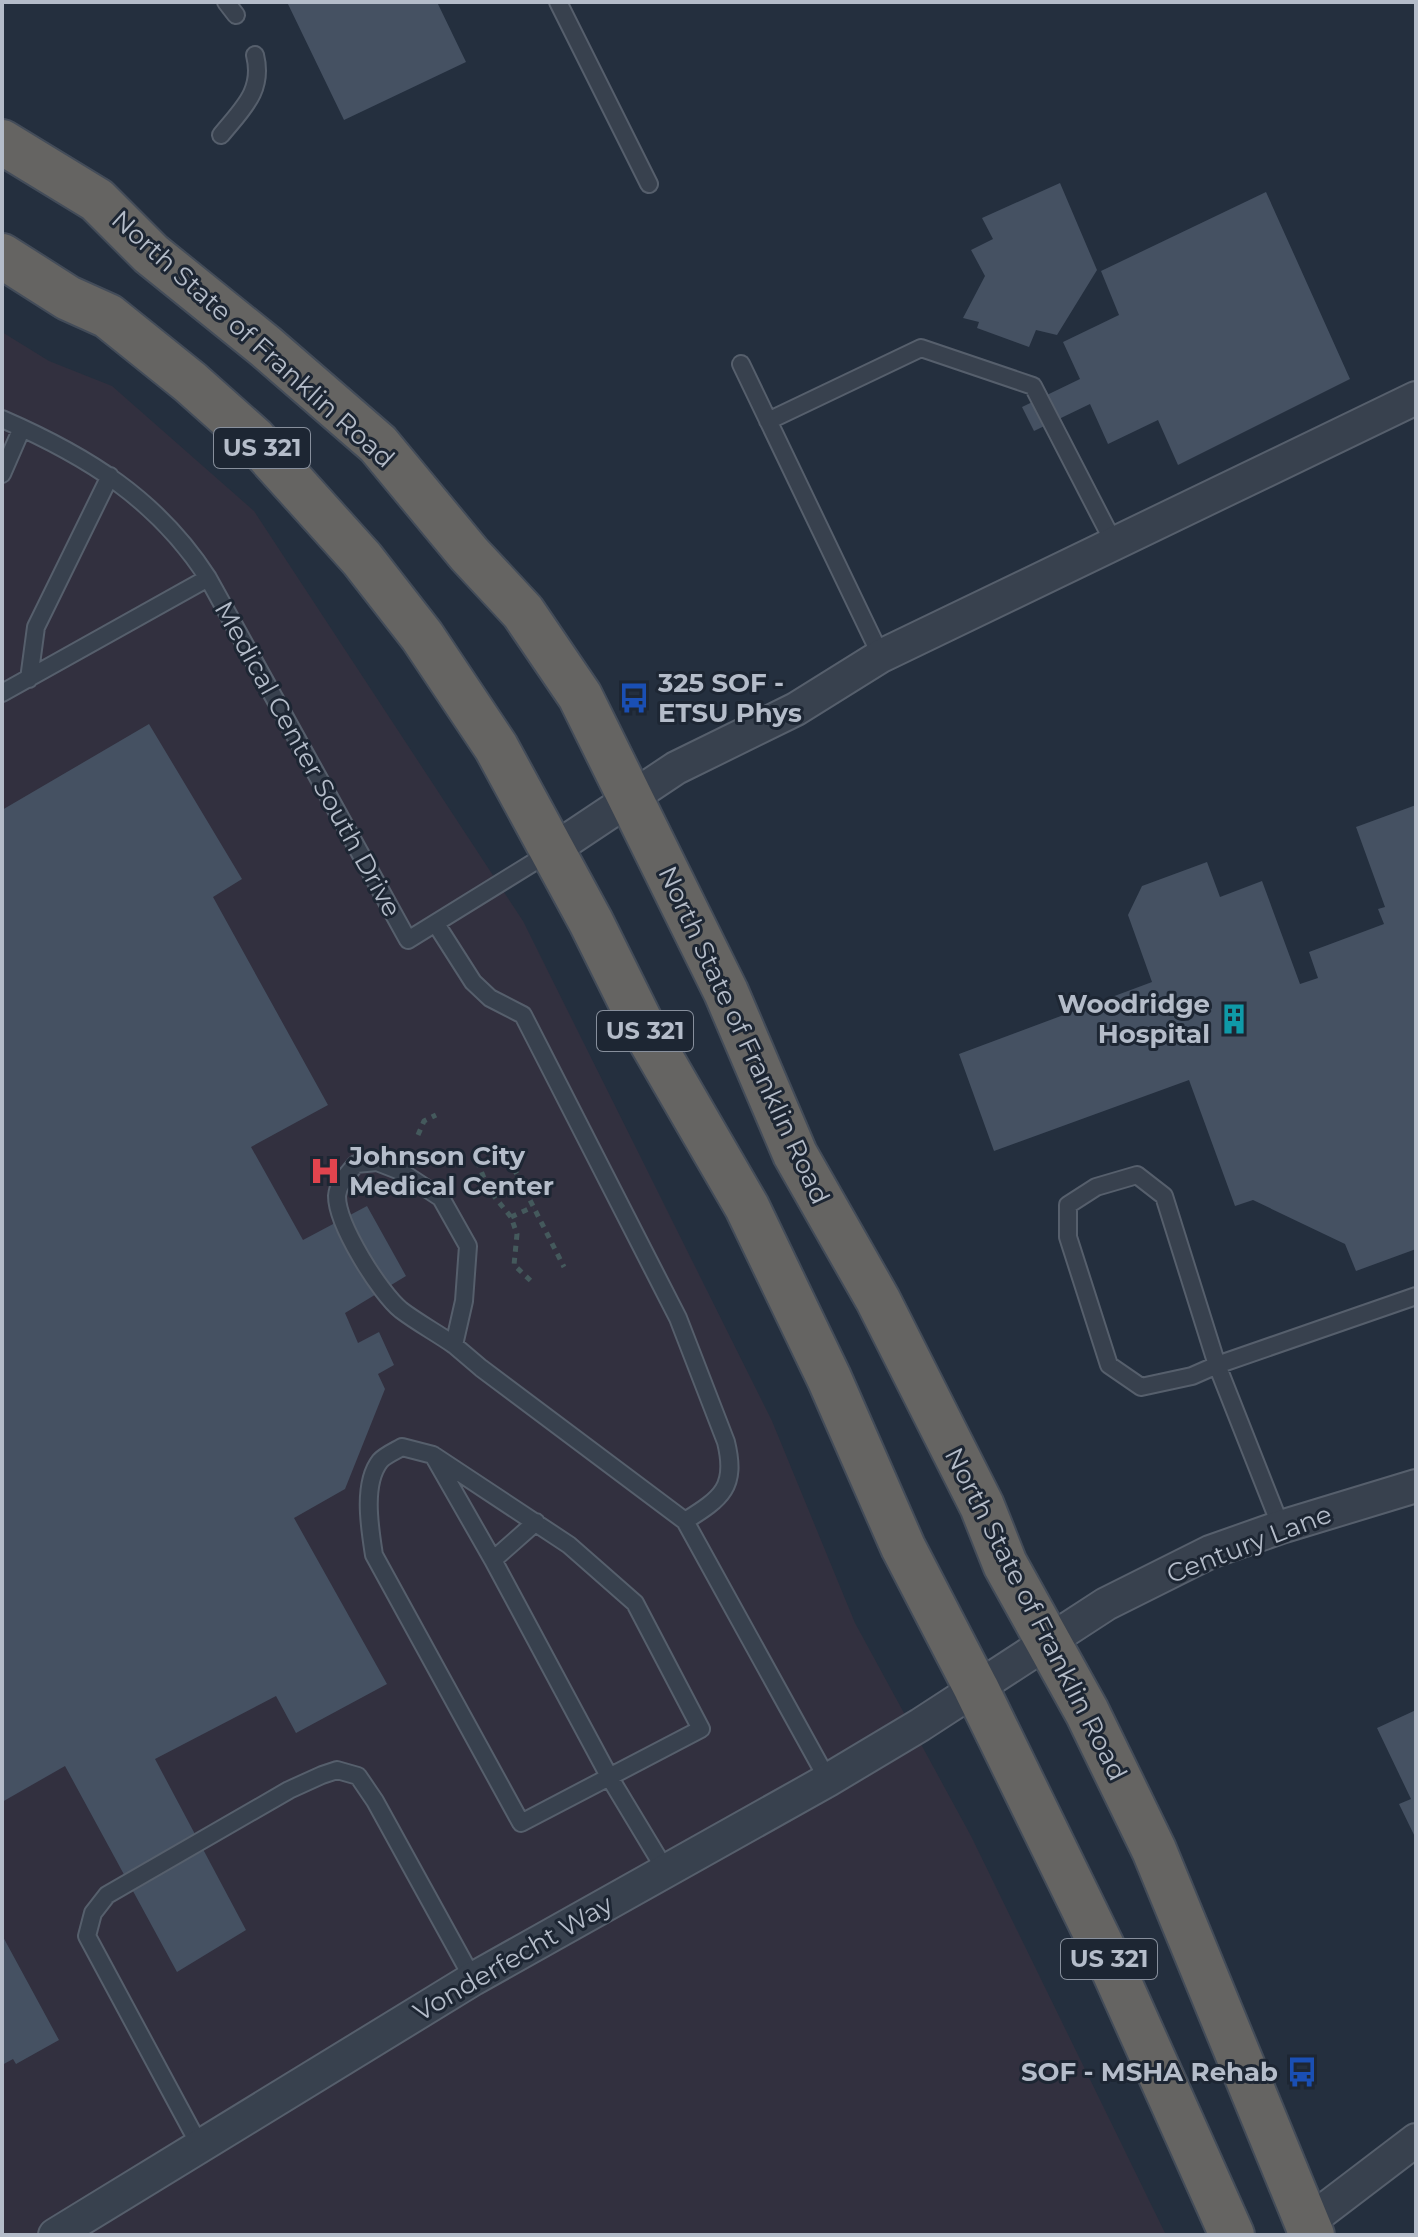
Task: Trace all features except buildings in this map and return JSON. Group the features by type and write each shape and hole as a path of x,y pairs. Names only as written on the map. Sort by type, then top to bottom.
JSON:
{"highway":[{"name":"North State of Franklin Road","path":"2,142 97,200 151,254 254,336 378,444 469,554 523,612 580,696 726,992 795,1154 878,1300 982,1506 1005,1564 1087,1712 1154,1850 1309,2229"},
{"name":"US 321","path":"2,256 68,298 108,316 254,439 371,570 454,682 496,747 553,850 644,1029 747,1207 829,1378 903,1547 976,1688 1114,1971 1232,2235"}],"street":[{"path":"553,850 676,768 796,709 881,656 1416,398"},
{"name":"Century Lane","path":"976,1688 1106,1604 1210,1552 1416,1486"},
{"name":"Vonderfecht Way","path":"55,2235 473,1979 828,1780 976,1688"},
{"path":"1309,2229 1416,2140"}],"lane":[{"path":"558,2 649,184"},
{"path":"221,135 253,95 259,72 255,55"},
{"path":"768,421 921,348 1033,386 1114,543"},
{"path":"741,364 881,656"},
{"name":"Medical Center South Drive","path":"2,419 110,476 157,513 189,549 208,578 408,940 436,924"},
{"path":"2,474 22,428"},
{"path":"29,679 36,627 110,476"},
{"path":"2,693 208,578"},
{"path":"553,850 436,924 473,982 490,998 523,1015 678,1318 730,1459 726,1489 712,1504 685,1521"},
{"path":"454,1345 464,1301 468,1246 441,1198 400,1171 377,1162 356,1164 341,1182 337,1196 341,1216 375,1280 399,1309 454,1345 685,1521 828,1780"},
{"path":"1281,1527 1217,1365 1164,1196 1137,1175 1096,1187 1068,1205 1068,1237 1109,1365 1141,1387 1192,1376 1217,1365 1416,1296"},
{"path":"402,1447 433,1455 569,1545 635,1603 701,1729 521,1823 374,1555 369,1492 380,1461 402,1447"},
{"path":"433,1455 610,1778 666,1871"},
{"path":"493,1560 536,1522"},
{"path":"200,2146 87,1936 93,1913 107,1895 289,1790 337,1770 358,1776 375,1801 473,1979"}],"path":[{"path":"418,1135 424,1121 436,1115"},
{"path":"503,1147 564,1267"},
{"path":"477,1161 489,1190 511,1217 517,1234 514,1265 533,1283"},
{"path":"511,1217 533,1207"}],"shaded area":[{"name":"Johnson City Medical Center","path":"2,332 49,361 112,386 254,511 523,921 772,1421 855,1623 971,1836 1166,2235 2,2235"}],"place":[{"name":"325 SOF - ETSU Phys","path":"634,698"},
{"name":"Woodridge Hospital","path":"1234,1019"},
{"name":"Johnson City Medical Center","path":"325,1171"},
{"name":"SOF - MSHA Rehab","path":"1302,2072"}]}
